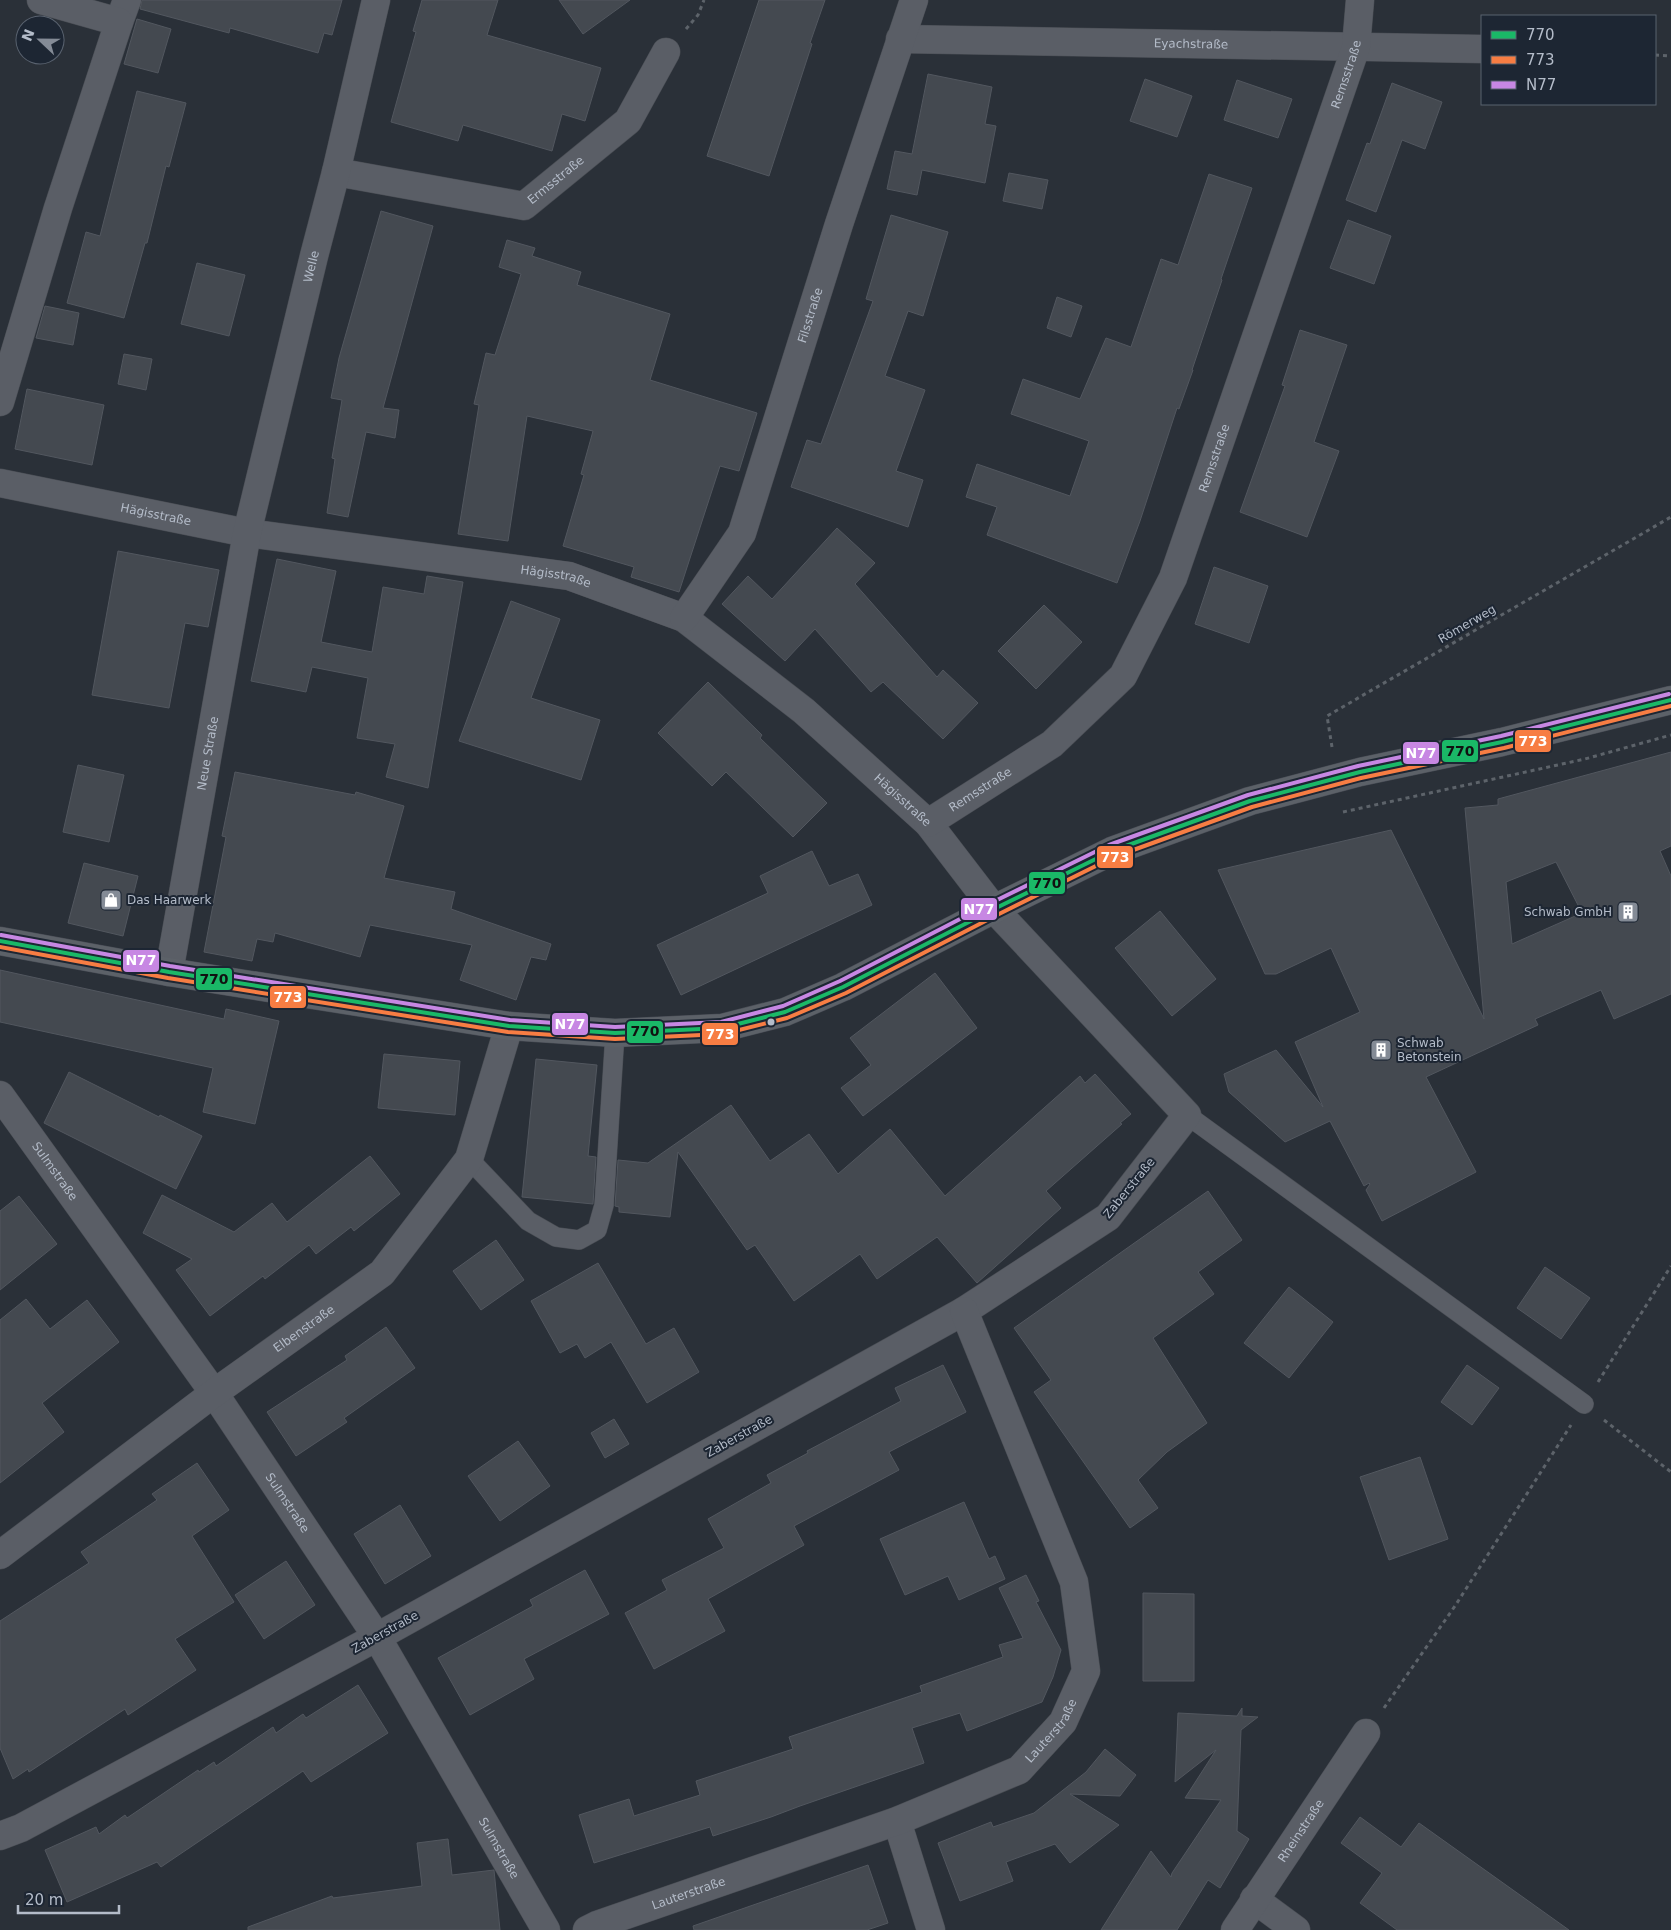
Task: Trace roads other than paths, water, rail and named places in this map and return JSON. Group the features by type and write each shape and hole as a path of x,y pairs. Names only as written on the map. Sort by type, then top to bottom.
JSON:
{"main road":[{"path":"0,941 168,972 509,1026 615,1033 722,1028 785,1012 842,987 1112,851 1250,801 1338,778 1574,725 1671,700"}],"street":[{"path":"0,402 58,208 123,11 41,0"},
{"name":"Welle","path":"247,533 336,172 376,0"},
{"name":"Filsstraße","path":"684,618 742,533 839,224 914,0"},
{"name":"Remsstraße","path":"928,823 1052,744 1123,676 1174,578 1356,47 1360,0"},
{"name":"Eyachstraße","path":"900,39 1481,49"},
{"name":"Ermsstraße","path":"336,172 524,206 628,121 666,52"},
{"name":"Hägisstraße","path":"0,483 247,533 568,576 684,618 804,711 928,823 994,909"},
{"name":"Neue Straße","path":"168,972 247,533"},
{"path":"994,909 1187,1115"},
{"name":"Elbenstraße","path":"0,1555 214,1393 382,1273 469,1159 509,1026"},
{"name":"Sulmstraße","path":"0,1095 214,1393 376,1637 546,1930"},
{"name":"Zaberstraße","path":"0,1836 21,1828 376,1637 964,1311 1108,1217 1187,1115"},
{"name":"Lauterstraße","path":"587,1930 897,1821 1019,1770 1064,1722 1086,1671 1074,1582 964,1311"},
{"name":"Rheinstraße","path":"1235,1930 1366,1733"},
{"path":"897,1821 931,1930"},
{"path":"1254,1899 1296,1930"}],"lane":[{"path":"469,1159 528,1221 556,1237 580,1240 597,1230 604,1205 615,1033"},
{"path":"1187,1115 1584,1404"}],"place":[{"name":"Das Haarwerk","path":"111,900"},
{"name":"Schwab GmbH","path":"1628,912"},
{"name":"Schwab Betonstein","path":"1381,1050"}]}
